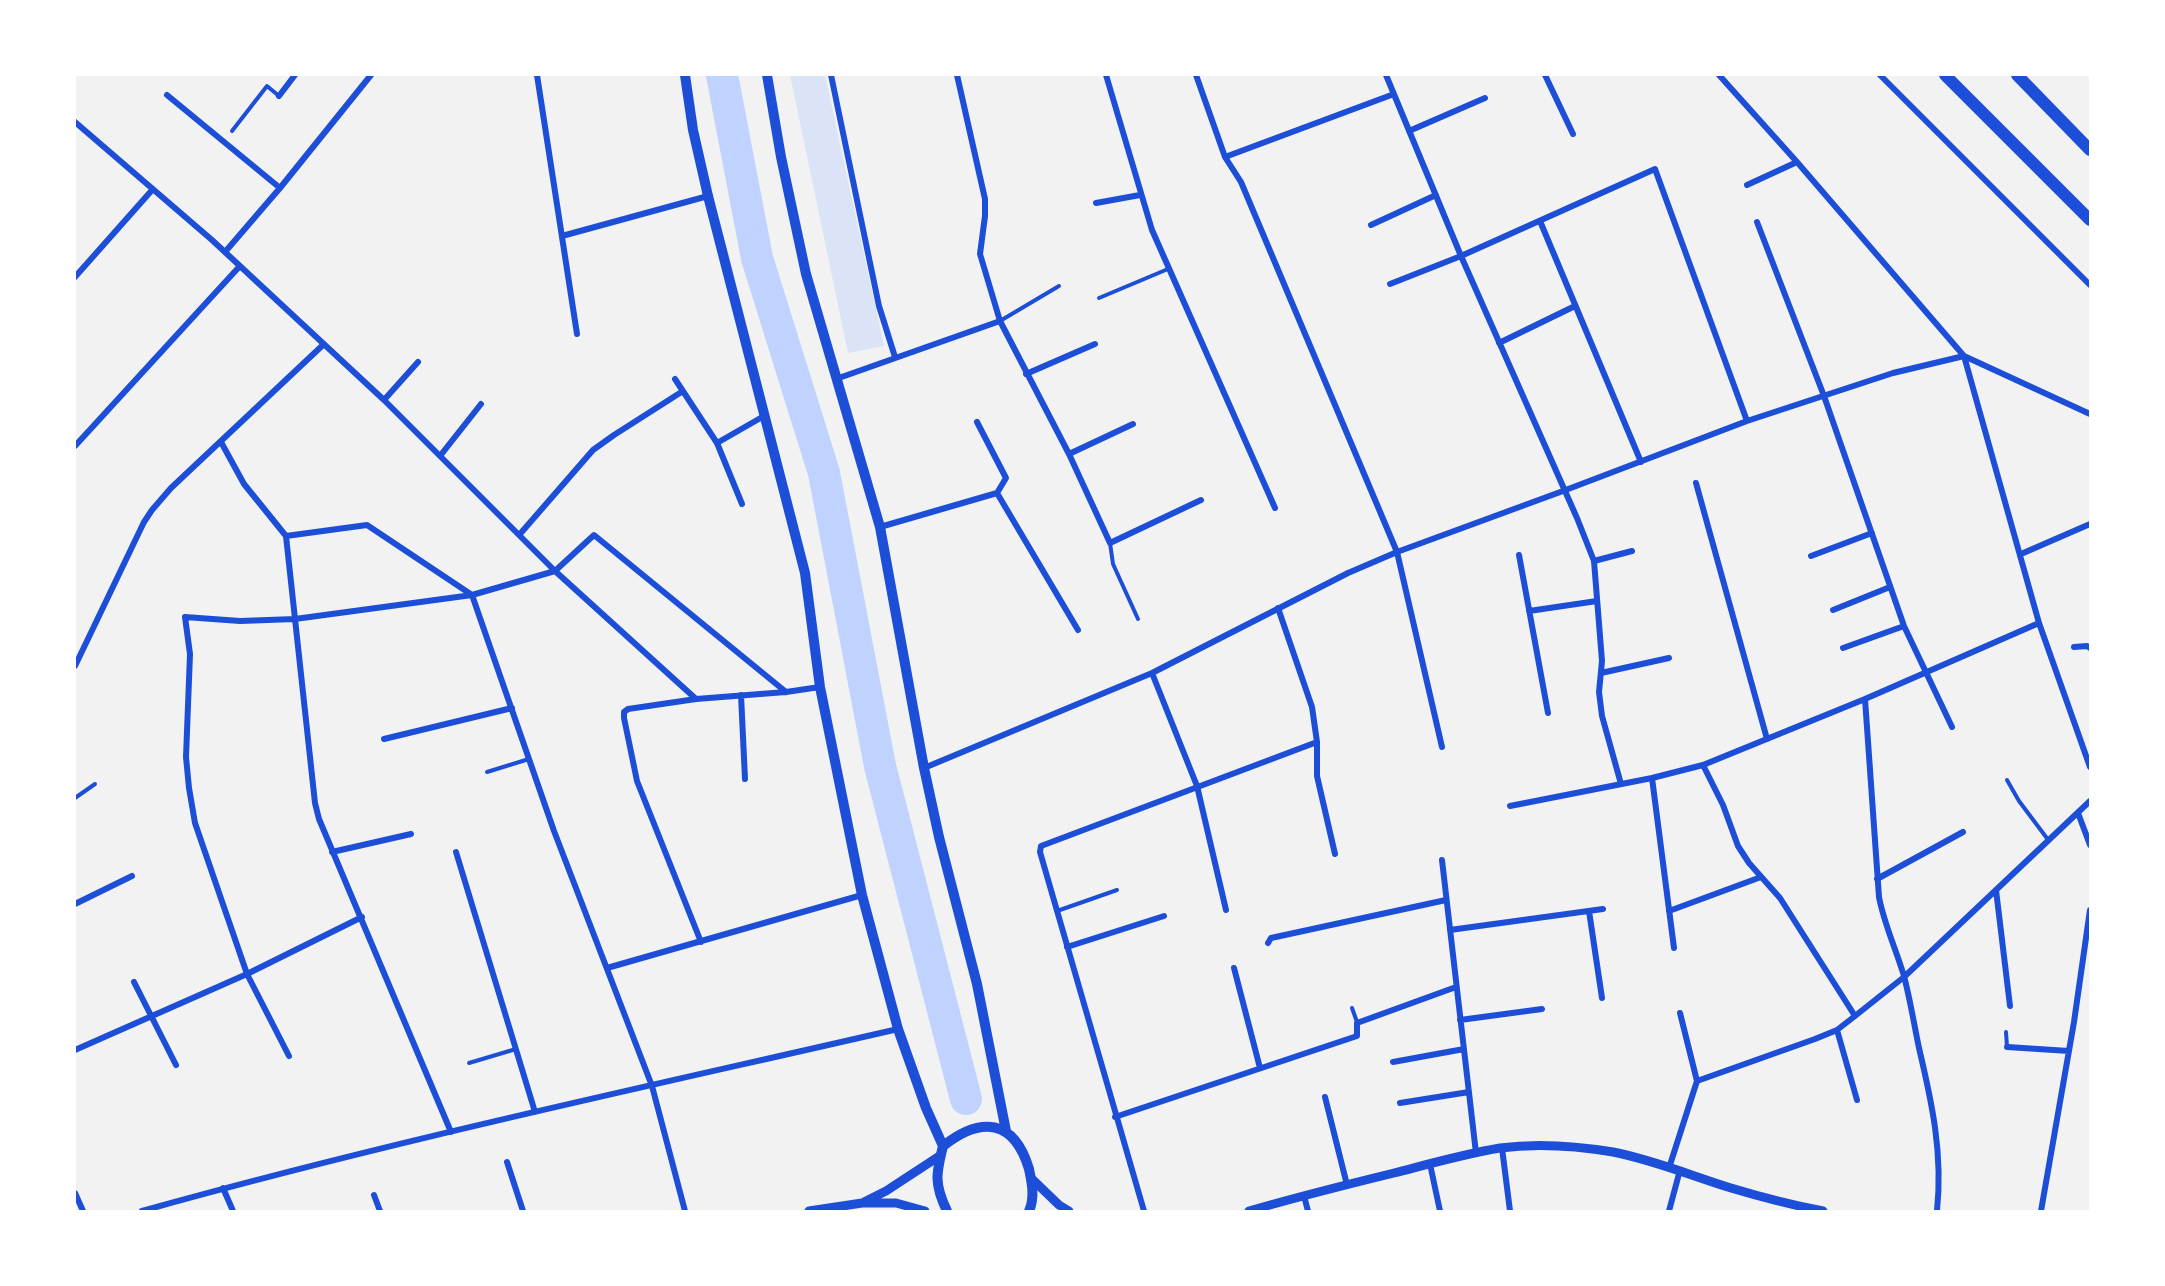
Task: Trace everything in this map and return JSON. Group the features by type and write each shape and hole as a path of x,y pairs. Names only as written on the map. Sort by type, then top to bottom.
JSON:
{"highway":[{"path":"1945,75 2090,220"},
{"path":"2017,75 2090,150"}],"main road":[{"path":"685,75 693,130 708,196 805,573 820,687 862,895 898,1029 942,1151"},
{"path":"767,75 781,157 806,274 879,527 924,768 977,984 1006,1131"},
{"path":"947,1211 939,1189 936,1170 942,1151 956,1135 979,1126 993,1126 1006,1131 1019,1146 1031,1178 1033,1196 1031,1210"}],"street":[{"path":"279,96 295,75"},
{"path":"225,252 371,75"},
{"path":"537,75 577,334"},
{"path":"831,75 879,306 895,357"},
{"path":"957,75 985,199 980,254 1000,321 1069,454 1110,543 1201,500"},
{"path":"1106,75 1140,195 1168,269 1275,508"},
{"path":"1196,75 1225,157 1240,182 1397,552 1442,747"},
{"path":"1386,75 1461,256 1563,491 1577,518 1593,561 1602,661 1599,692 1602,716 1621,784"},
{"path":"1545,75 1573,134"},
{"path":"1719,75 1964,356 2090,414"},
{"path":"1884,76 2090,285"},
{"path":"1225,157 1394,94"},
{"path":"167,95 280,188"},
{"path":"1409,131 1485,98"},
{"path":"75,122 225,252 384,400 555,571 696,699"},
{"path":"1747,184 1797,162"},
{"path":"1390,284 1461,256 1655,169 1747,421"},
{"path":"75,277 153,189"},
{"path":"1096,203 1140,195"},
{"path":"1371,225 1436,195"},
{"path":"562,236 708,196"},
{"path":"1540,221 1641,462"},
{"path":"1757,222 1824,396 1904,626 1952,727"},
{"path":"75,446 239,267"},
{"path":"1499,343 1575,306"},
{"path":"836,379 1000,321"},
{"path":"75,666 144,522 152,510 171,488 324,344"},
{"path":"1026,374 1095,344"},
{"path":"924,768 1152,673 1348,573 1397,552 1747,421 1893,374 1964,356"},
{"path":"1964,356 2039,622 2090,767"},
{"path":"384,400 418,362"},
{"path":"675,379 717,443 742,504"},
{"path":"520,534 593,450 683,391"},
{"path":"440,456 481,404"},
{"path":"717,443 764,416"},
{"path":"879,527 997,493 1006,478 977,422"},
{"path":"1069,454 1133,424"},
{"path":"221,442 244,484 286,536 315,803 319,819 451,1132"},
{"path":"1696,483 1767,739"},
{"path":"997,493 1078,630"},
{"path":"2021,554 2090,524"},
{"path":"286,536 367,525 472,594 571,877 652,1086 685,1211"},
{"path":"1811,556 1872,533"},
{"path":"289,1056 247,974 206,857 192,807 186,757 190,654 185,617 240,621 295,619 472,594 555,571 594,535 786,692"},
{"path":"1593,561 1632,551"},
{"path":"1519,555 1548,713"},
{"path":"1833,610 1890,587"},
{"path":"1529,611 1597,601"},
{"path":"1278,608 1312,707 1317,742 1317,776 1335,854"},
{"path":"1510,806 1652,778 1703,765 1865,699 2039,622"},
{"path":"1843,648 1904,626"},
{"path":"2074,646 2090,648"},
{"path":"1601,673 1669,658"},
{"path":"1152,673 1197,786 1226,910"},
{"path":"701,942 638,781 624,712 696,699 820,687"},
{"path":"741,695 745,779"},
{"path":"1865,699 1876,879 1881,909 1904,977 1938,1139 1937,1211"},
{"path":"384,739 512,708"},
{"path":"1144,1211 1040,852 1041,846 1317,742"},
{"path":"1703,765 1723,804 1738,846 1780,898 1856,1016"},
{"path":"1652,778 1674,948"},
{"path":"1697,1081 1837,1029 1856,1016 1904,977 2090,801"},
{"path":"2078,813 2090,845"},
{"path":"1876,879 1963,832"},
{"path":"332,852 411,834"},
{"path":"456,852 535,1112"},
{"path":"1442,860 1476,1153"},
{"path":"75,904 132,876"},
{"path":"1669,911 1761,877"},
{"path":"1996,890 2010,1006"},
{"path":"607,968 862,895"},
{"path":"1268,943 1271,938 1446,900"},
{"path":"1450,930 1603,909"},
{"path":"1588,910 1602,998"},
{"path":"2041,1211 2069,1051 2090,910"},
{"path":"1067,947 1164,916"},
{"path":"75,1050 247,974 362,917"},
{"path":"1234,968 1260,1068"},
{"path":"134,982 176,1065"},
{"path":"1115,1117 1357,1036 1358,1023 1456,987"},
{"path":"1460,1020 1542,1009"},
{"path":"1669,1168 1697,1081 1680,1013"},
{"path":"142,1211 224,1188 451,1132 898,1029"},
{"path":"1837,1029 1857,1100"},
{"path":"2007,1047 2069,1051"},
{"path":"1393,1062 1464,1049"},
{"path":"1400,1103 1469,1092"},
{"path":"1325,1097 1347,1185"},
{"path":"1249,1211 1476,1153 1502,1148 1545,1146 1584,1148 1615,1153 1680,1170 1742,1191 1823,1211"},
{"path":"1502,1148 1510,1211"},
{"path":"862,1203 886,1191 942,1151"},
{"path":"507,1162 523,1211"},
{"path":"1430,1164 1440,1211"},
{"path":"1669,1211 1680,1170"},
{"path":"1031,1178 1069,1211"},
{"path":"224,1188 233,1211"},
{"path":"75,1193 83,1211"},
{"path":"374,1195 380,1211"},
{"path":"1304,1196 1308,1211"},
{"path":"808,1211 862,1203 896,1203 925,1211"}],"lane":[{"path":"232,131 267,86 279,96"},
{"path":"1099,298 1168,269"},
{"path":"1000,321 1059,286"},
{"path":"1110,543 1113,564 1138,619"},
{"path":"487,772 530,759"},
{"path":"2007,780 2019,801 2049,841"},
{"path":"75,798 95,784"},
{"path":"1057,911 1117,890"},
{"path":"1352,1008 1358,1023"},
{"path":"2006,1032 2007,1047"},
{"path":"469,1063 516,1049"}],"shaded area":[{"path":"790,75 825,75 884,346 848,353"}],"waterway":[{"path":"722,75 757,258 824,473 880,766 966,1099"}]}
